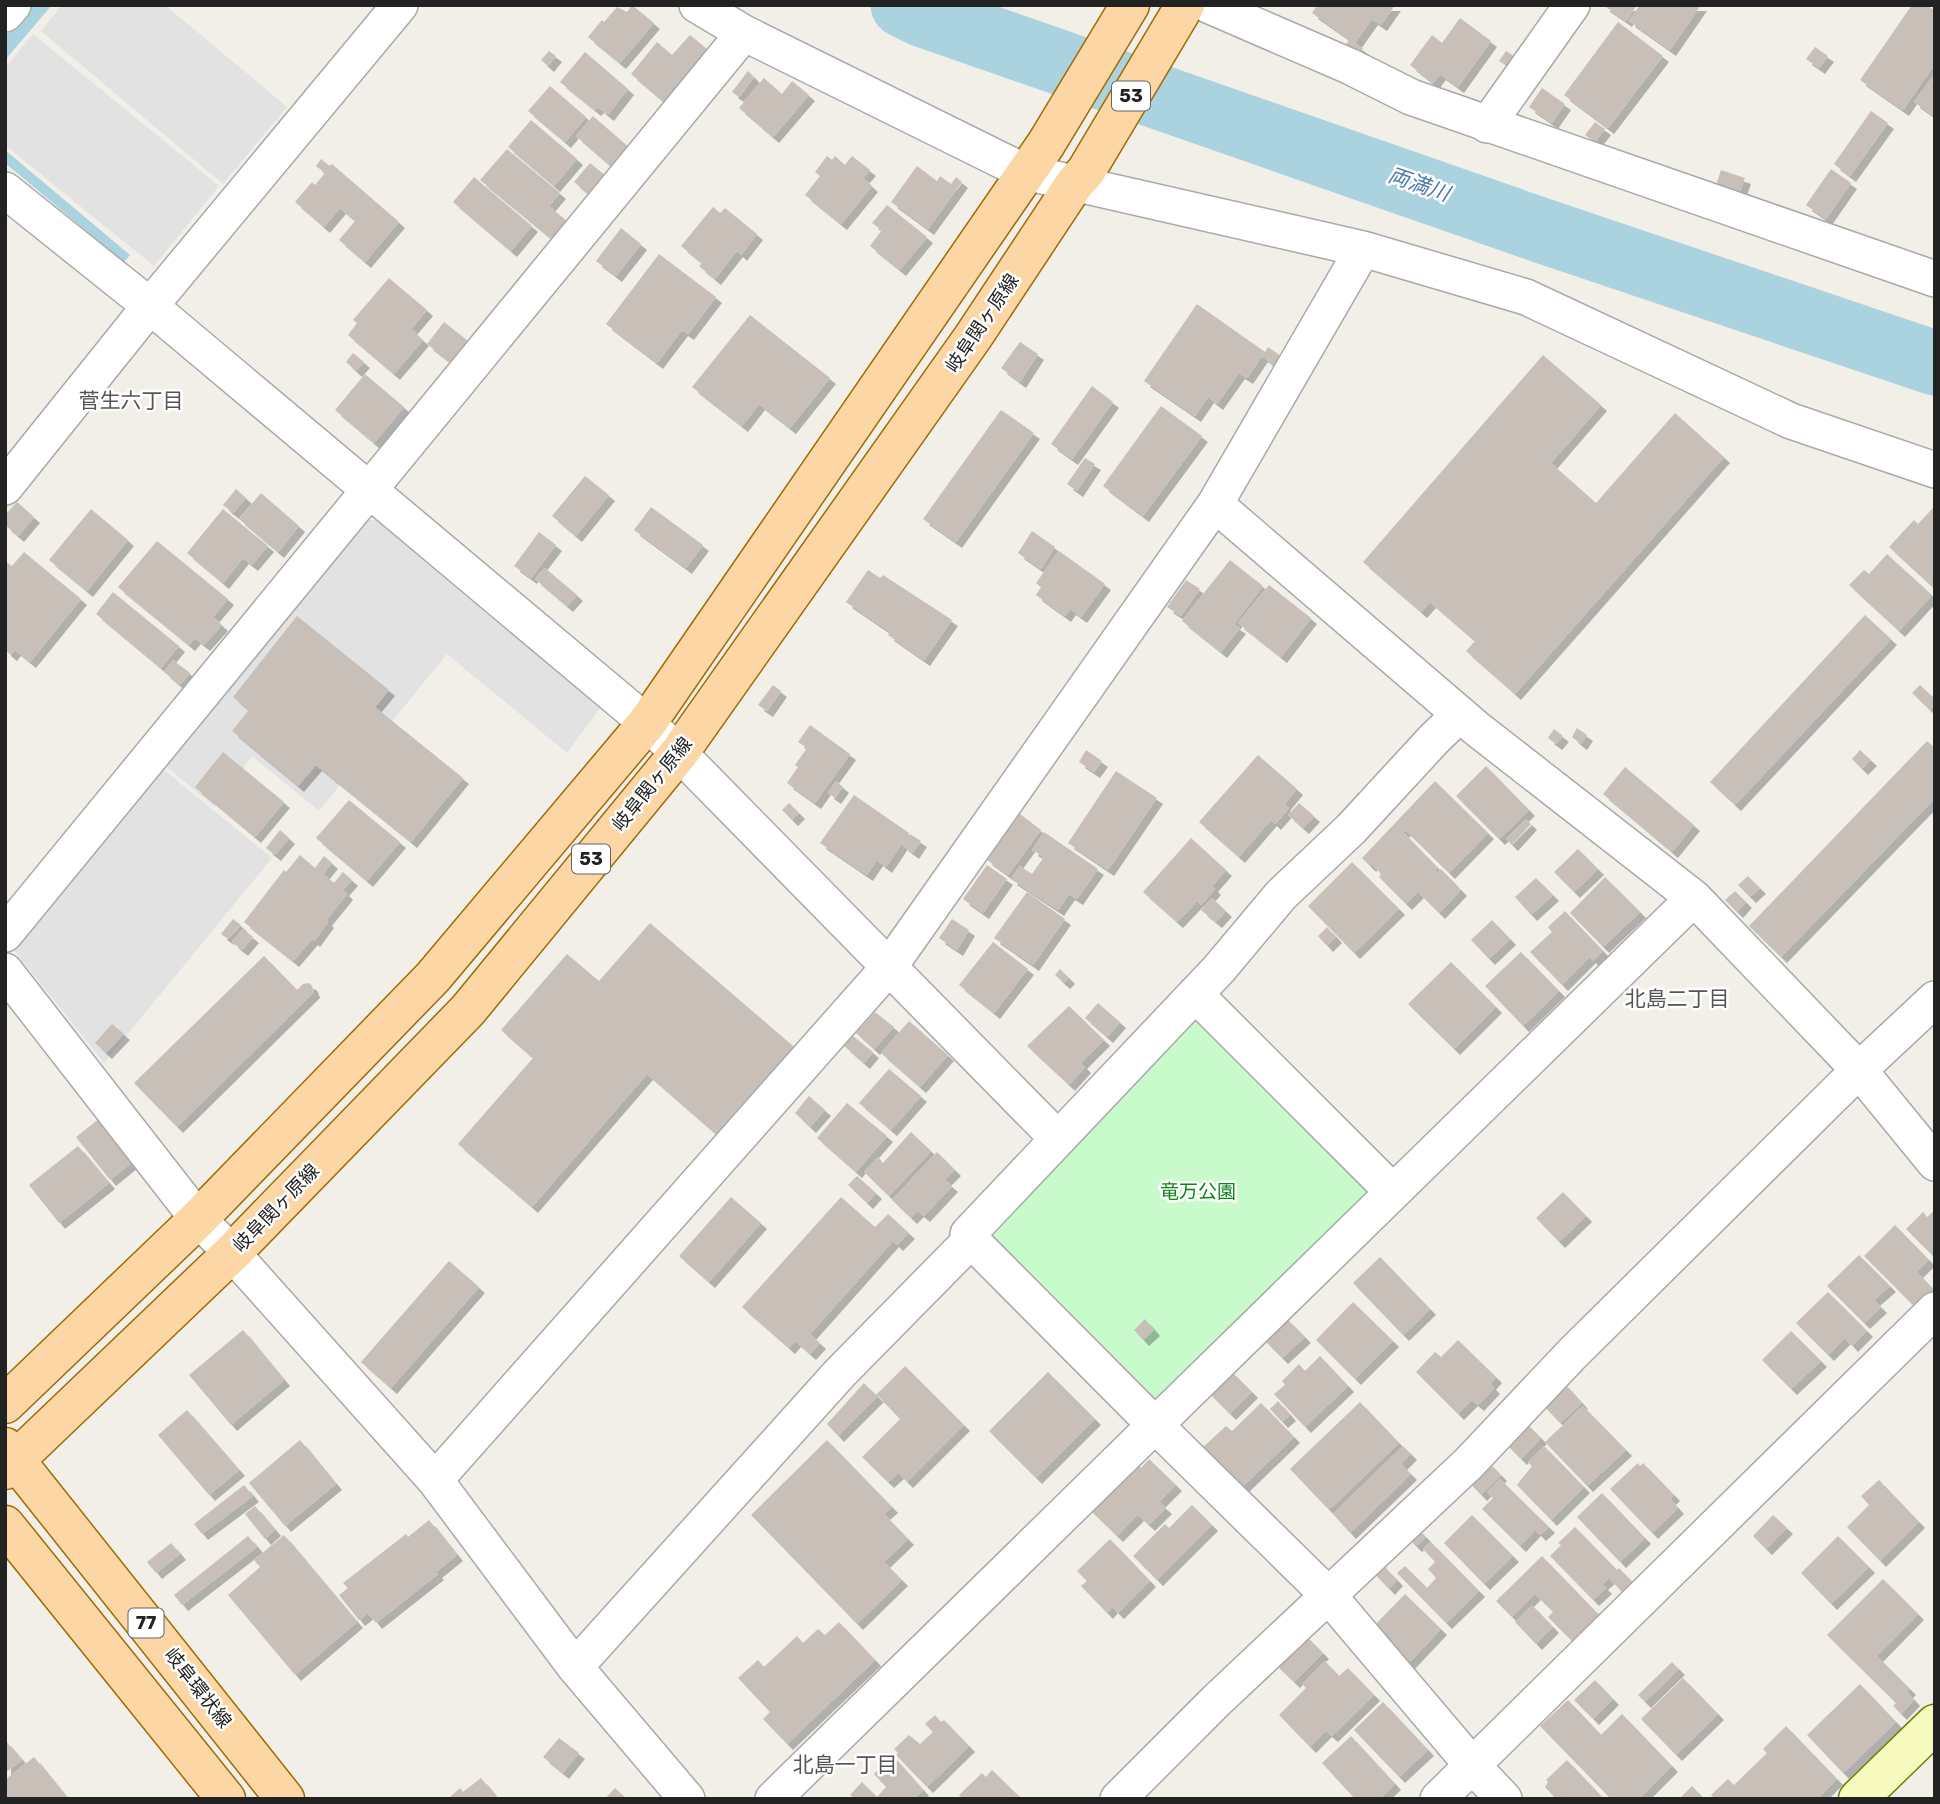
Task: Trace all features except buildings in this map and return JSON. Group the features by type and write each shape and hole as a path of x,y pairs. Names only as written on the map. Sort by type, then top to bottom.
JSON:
{"main road":[{"name":"53","path":"5,1404 198,1219 433,978 647,723 926,322 1035,158 1130,5"},
{"name":"岐阜関ヶ原線","path":"9,1459 232,1253 468,1010 679,752 973,337 1190,11"},
{"name":"岐阜環状線","path":"9,1459 285,1799"},
{"name":"77","path":"5,1525 226,1799"}],"street":[{"path":"5,14 12,5"},
{"path":"5,487 150,306 400,5"},
{"path":"697,5 744,33 1080,177 1363,249 1526,298 1791,421 1935,470"},
{"path":"1488,125 1572,5"},
{"path":"1190,11 1349,66 1411,97 1488,125 1685,190 1935,279"},
{"path":"5,934 744,33"},
{"path":"5,190 150,306 647,723 679,752 1058,1139"},
{"path":"435,1480 888,967 1215,504 1363,249"},
{"path":"1215,504 1460,714 1694,898 1859,1070 1935,1163"},
{"path":"1460,714 1351,829 1281,895 1195,994 968,1234 1155,1426 1328,1595 1504,1799"},
{"path":"773,1799 1694,898"},
{"path":"5,971 198,1219 232,1253 435,1480 575,1667 687,1799"},
{"path":"1195,994 1394,1192"},
{"path":"1118,1799 1328,1595 1469,1463 1573,1353 1859,1070 1935,999"},
{"path":"575,1667 840,1373 971,1240"},
{"path":"1438,1799 1935,1310"},
{"path":"1858,1799 1935,1724"}],"green space":[{"name":"竜万公園","path":"1196,1011 1376,1193 1155,1409 982,1236"}],"shaded area":[{"path":"62,5 165,5 287,107 223,184 41,31"},
{"path":"33,34 219,186 154,266 5,145 5,68"},
{"path":"364,520 385,520 596,691 600,708 567,753 447,654 319,811 252,756 215,807 162,763"},
{"path":"159,766 272,858 104,1063 14,950"}],"water":[{"path":"32,5 52,5 5,60 5,37"},
{"path":"877,5 923,5 1046,49 1066,49 1051,70 933,32"},
{"path":"5,150 130,255 124,262 5,163"}],"waterway":[{"name":"両満川","path":"903,5 921,14 1546,232 1935,363"}],"district":[{"name":"菅生六丁目","path":"131,400"},
{"name":"北島二丁目","path":"1677,998"},
{"name":"北島一丁目","path":"845,1764"}]}
